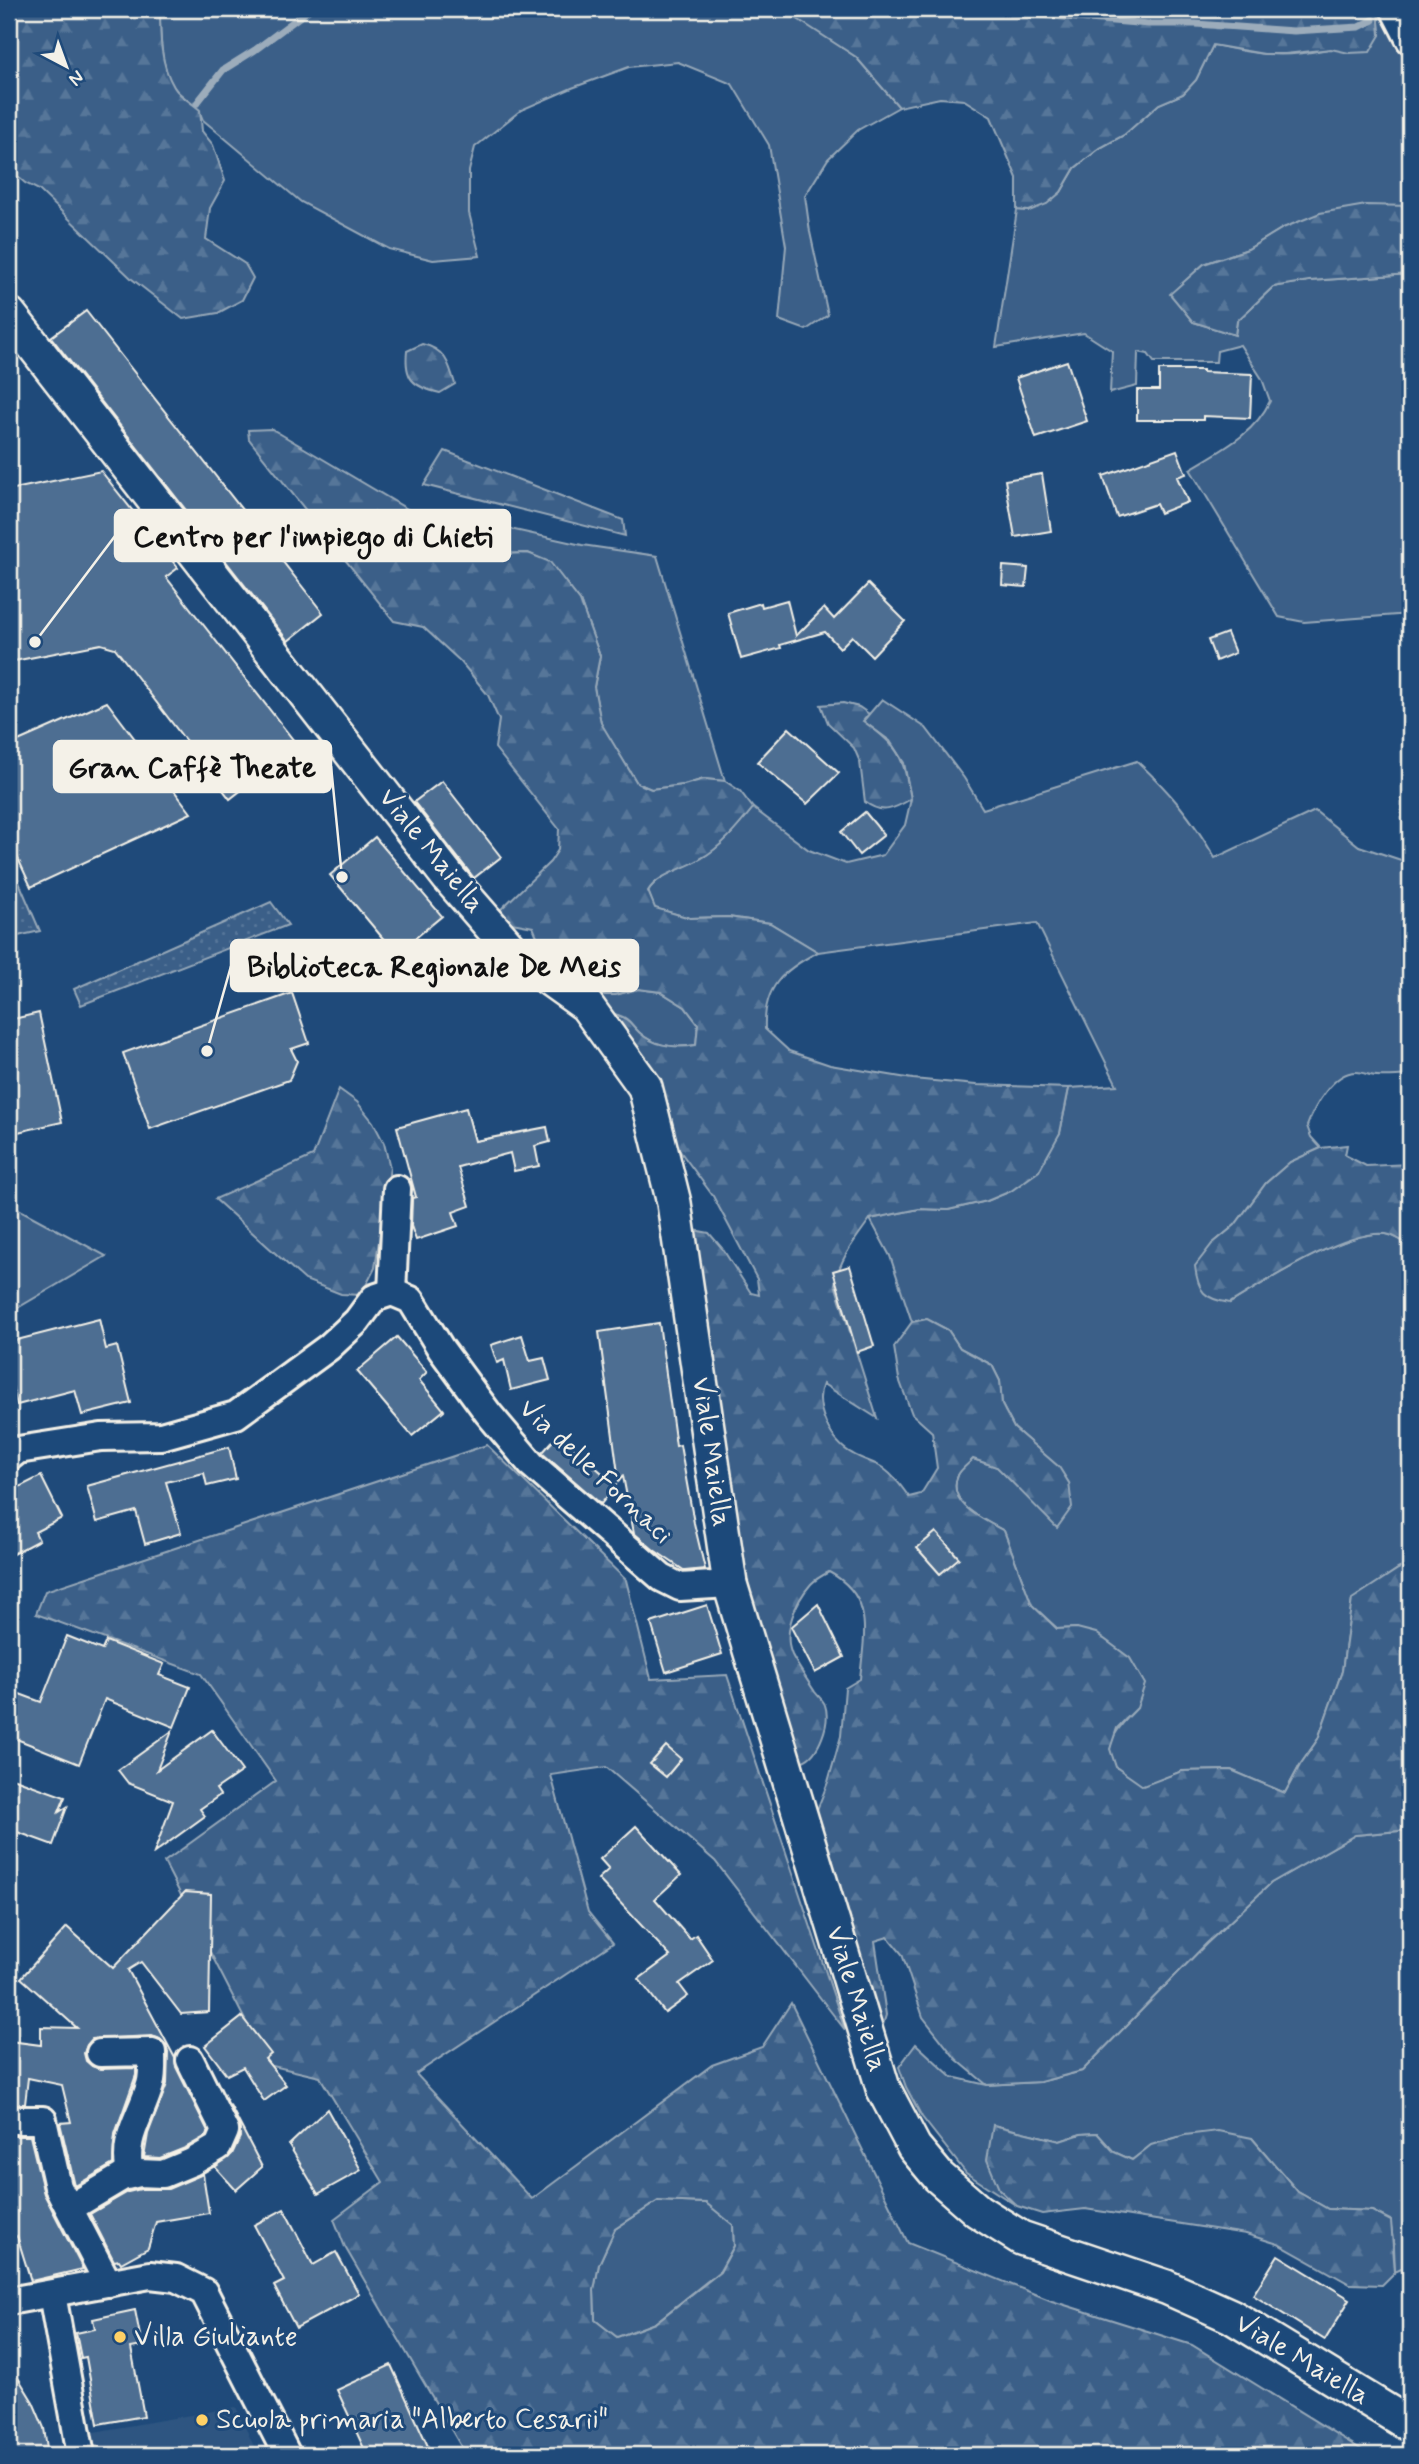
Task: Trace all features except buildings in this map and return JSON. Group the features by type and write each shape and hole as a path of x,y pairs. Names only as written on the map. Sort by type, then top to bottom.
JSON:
{"main road":[{"name":"Viale Maiella","path":"9,314 449,878 516,955 586,1005 645,1087 674,1203 730,1584 883,2088 914,2147 939,2177 978,2211 1021,2238 1166,2287 1231,2316 1410,2426"},
{"name":"Viale Maiella","path":"9,346 54,372"}],"street":[{"path":"1394,9 1410,40"},
{"path":"9,1457 18,1450 102,1437 161,1436 236,1415 329,1347 357,1321 374,1298 392,1293 397,1189"},
{"name":"Via delle Fornaci","path":"392,1293 411,1300 441,1349 488,1413 531,1464 662,1578 680,1587 730,1584"},
{"path":"100,2053 152,2052 151,2083 128,2141 126,2159 130,2175"},
{"path":"70,2207 122,2177 139,2173 163,2174 218,2147 225,2131 190,2060"},
{"path":"9,2120 43,2120 58,2187 108,2283"},
{"path":"9,2301 150,2275 176,2278 204,2292 287,2455"},
{"path":"52,2294 81,2455"}],"shaded area":[{"name":"Scuola primaria \"Alberto Cesarii\"","path":"236,2407 258,2455 92,2455 88,2433"}],"green space":[{"path":"9,9 160,9 162,49 169,78 179,93 200,110 202,131 213,145 225,181 210,208 206,239 245,264 253,278 242,300 218,313 183,319 132,279 39,190 25,183 9,169"},
{"path":"160,9 788,10 856,57 899,107 858,130 828,159 805,196 828,315 806,330 779,320 786,246 769,145 732,84 678,62 629,67 521,110 475,147 469,171 469,213 480,256 433,260 389,249 301,202 203,120 195,107 177,91 167,74 162,52"},
{"path":"782,9 1378,9 1380,35 1370,52 1349,53 1331,49 1264,54 1213,45 1196,80 1183,94 1159,104 1124,135 1100,148 1075,168 1061,192 1047,204 1029,211 1017,210 1017,178 991,117 964,100 940,98 899,107 856,57"},
{"path":"1378,9 1384,9 1410,50 1410,206 1283,228 1248,249 1204,264 1171,294 1193,322 1235,335 1237,321 1273,287 1309,281 1410,274 1410,614 1304,622 1279,617 1190,469 1246,432 1270,401 1262,379 1240,345 1217,351 1216,362 1154,362 1148,354 1138,352 1137,386 1110,393 1112,351 1084,333 996,347 1017,210 1029,211 1061,192 1075,168 1100,148 1124,135 1159,104 1183,94 1196,80 1213,45 1267,54 1324,50 1380,35"},
{"path":"1366,205 1410,206 1410,274 1309,281 1273,287 1237,321 1235,335 1193,322 1170,294 1204,264 1248,249 1283,228 1320,213"},
{"path":"422,344 441,353 451,370 455,384 440,393 423,388 409,375 407,351"},
{"path":"272,429 446,532 503,554 528,553 550,562 580,601 600,656 594,687 601,723 637,783 651,789 684,785 704,779 725,781 740,791 753,808 715,849 658,880 648,891 655,908 690,918 728,917 770,923 818,952 785,973 772,991 768,1002 765,1029 789,1051 830,1065 913,1079 976,1085 1069,1088 1060,1133 1039,1171 1011,1191 987,1201 948,1210 919,1209 870,1219 844,1258 835,1284 877,1418 823,1384 820,1403 826,1423 838,1442 853,1454 883,1468 909,1497 921,1494 937,1468 932,1432 912,1414 899,1379 894,1347 912,1322 927,1319 948,1330 960,1348 992,1365 1000,1381 1002,1405 1014,1428 1059,1467 1069,1483 1072,1507 1057,1528 997,1467 973,1459 958,1475 955,1485 957,1494 969,1510 1004,1531 1032,1605 1057,1629 1077,1628 1096,1633 1130,1658 1145,1684 1137,1708 1117,1728 1110,1749 1116,1767 1143,1786 1182,1771 1231,1770 1285,1793 1318,1739 1342,1671 1352,1599 1410,1564 1410,1830 1355,1835 1271,1883 1206,1944 1082,2071 1040,2082 987,2085 956,2059 923,2017 902,1954 888,1937 875,1941 886,2015 880,2035 811,1825 828,1782 841,1736 845,1688 860,1679 864,1632 860,1605 844,1582 829,1572 811,1584 800,1599 792,1617 789,1646 797,1664 824,1703 826,1720 819,1745 809,1758 803,1761 788,1755 746,1618 694,1230 709,1233 751,1293 759,1295 757,1279 713,1196 677,1147 605,1022 614,1014 620,1016 651,1040 663,1045 677,1046 696,1045 698,1024 685,1007 661,992 638,989 615,995 598,995 548,962 533,927 501,921 499,911 550,862 558,850 559,829 495,748 499,720 488,695 461,662 423,627 394,621 249,439 248,430"},
{"path":"445,451 623,520 625,536 424,485"},
{"path":"452,516 582,545 657,556 725,781 704,779 684,785 651,789 637,783 601,724 594,687 600,656 580,601 550,563 528,553 504,554 446,532"},
{"path":"882,699 926,728 964,778 983,809 1137,761 1180,806 1215,858 1315,811 1359,846 1410,863 1410,1075 1374,1076 1356,1072 1332,1084 1314,1110 1307,1126 1311,1137 1321,1148 1290,1162 1266,1183 1235,1225 1212,1244 1230,1303 1306,1259 1350,1240 1386,1234 1410,1245 1410,1564 1352,1600 1342,1671 1318,1739 1285,1793 1231,1770 1182,1771 1143,1787 1115,1767 1111,1759 1111,1743 1119,1727 1137,1708 1077,1628 1058,1629 1032,1605 1004,1531 969,1510 962,1503 955,1485 959,1473 973,1459 997,1467 1028,1497 1069,1483 1058,1467 1014,1428 1002,1405 1000,1381 992,1365 960,1348 948,1330 927,1319 912,1322 890,1256 870,1219 919,1209 948,1210 987,1201 1011,1191 1060,1133 1069,1088 1117,1085 1037,923 818,952 770,923 728,917 690,918 654,908 648,891 653,885 715,848 753,808 809,850 846,864 883,855 905,825 911,799 904,763 890,741 863,721"},
{"path":"843,703 859,707 869,714 863,721 893,746 902,762 911,799 888,809 877,808 865,802 860,762 854,748 828,723 821,705"},
{"path":"9,859 40,931 9,938"},
{"path":"271,902 288,925 81,1005 74,989"},
{"path":"578,985 615,995 638,989 661,992 685,1007 698,1024 696,1045 657,1043 640,1034 625,1018 614,1014 605,1022"},
{"path":"339,1089 357,1102 373,1122 384,1143 390,1168 375,1268 361,1295 341,1294 305,1280 215,1199 313,1156"},
{"path":"1347,1145 1345,1155 1366,1166 1410,1164 1410,1245 1386,1234 1369,1235 1328,1248 1230,1303 1204,1293 1198,1282 1195,1266 1212,1244 1235,1225 1266,1183 1290,1162 1321,1148"},
{"path":"9,1204 106,1256 9,1313"},
{"path":"487,1445 626,1580 651,1679 727,1675 845,2030 715,1861 606,1767 551,1775 588,1912 613,1943 416,2074 532,2199 712,2065 762,2047 791,2003 908,2243 1052,2301 1192,2345 1370,2455 466,2455 345,2247 334,2219 383,2182 320,2077 268,2065 164,1862 276,1781 201,1674 36,1614 45,1591","holes":["658,2201 706,2203 733,2225 734,2246 720,2272 655,2323 617,2337 595,2320 594,2290 599,2264 615,2229"]},
{"path":"1410,1830 1410,2265 1395,2272 1390,2220 1372,2211 1328,2209 1298,2192 1252,2138 1203,2135 1175,2138 1147,2149 1132,2160 1114,2152 1097,2133 1081,2134 1060,2141 993,2125 999,2189 1017,2206 966,2173 922,2117 899,2067 916,2044 952,2077 987,2085 1040,2082 1082,2071 1206,1944 1271,1883 1355,1835"},
{"path":"993,2125 1060,2141 1081,2134 1097,2133 1114,2152 1132,2160 1151,2145 1185,2135 1218,2131 1252,2138 1298,2192 1328,2209 1372,2211 1391,2221 1395,2272 1382,2285 1350,2284 1278,2244 1246,2234 1085,2209 1042,2214 1017,2206 999,2189 987,2160"},
{"path":"658,2201 706,2203 733,2224 734,2246 720,2271 655,2323 617,2338 595,2320 594,2290 599,2264 615,2229"}],"waterway":[{"path":"197,103 223,70 310,9"},
{"path":"905,9 1016,13 1149,24 1196,24 1294,31 1359,27 1373,20"}],"place":[{"name":"Centro per l'impiego di Chieti","path":"35,642"},
{"name":"Gran Caffè Theate","path":"342,877"},
{"name":"Biblioteca Regionale De Meis","path":"207,1051"},
{"name":"Villa Giuliante","path":"120,2337"},
{"name":"Scuola primaria \"Alberto Cesarii\"","path":"202,2420"}]}
